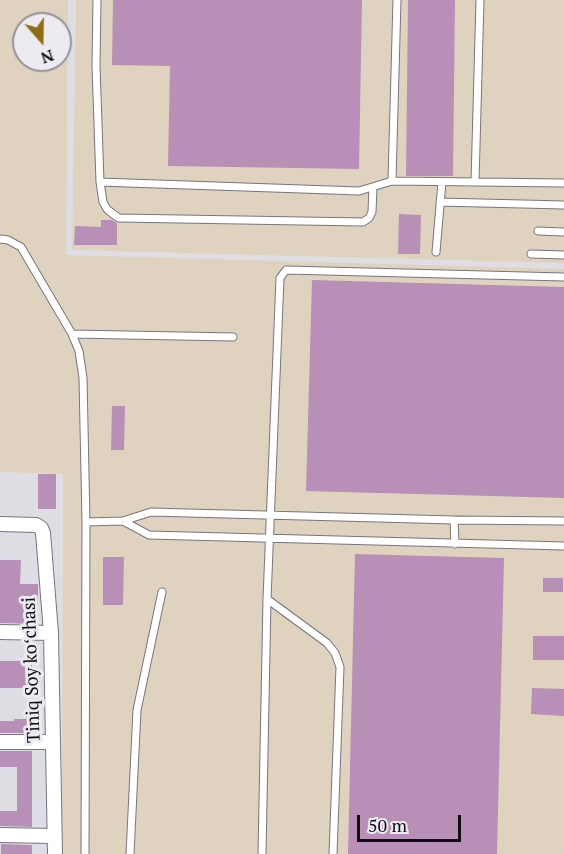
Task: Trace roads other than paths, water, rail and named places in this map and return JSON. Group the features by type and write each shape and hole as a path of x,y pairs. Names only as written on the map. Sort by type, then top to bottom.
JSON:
{"street":[{"name":"Tiniq Soy koʻchasi","path":"0,524 36,525 43,533 51,633 54,854"},
{"path":"0,632 51,633"},
{"path":"0,742 52,742"},
{"path":"0,835 54,836"}],"lane":[{"path":"97,0 96,66 100,182 103,202 107,209 119,218 363,222 372,212 373,187"},
{"path":"392,181 397,0"},
{"path":"475,182 480,0"},
{"path":"100,182 359,191 392,181 561,183 564,190"},
{"path":"436,252 442,182"},
{"path":"440,202 564,205"},
{"path":"538,231 564,232"},
{"path":"0,239 8,240 21,248 80,351 83,378 86,522 85,854"},
{"path":"531,254 564,255"},
{"path":"262,854 267,599 280,278 286,270 564,278"},
{"path":"72,334 233,338"},
{"path":"86,522 123,521 151,512 564,521"},
{"path":"454,520 455,544"},
{"path":"123,521 149,535 564,546"},
{"path":"130,854 137,710 162,592"},
{"path":"267,599 327,644 335,653 340,667 333,854"}]}
